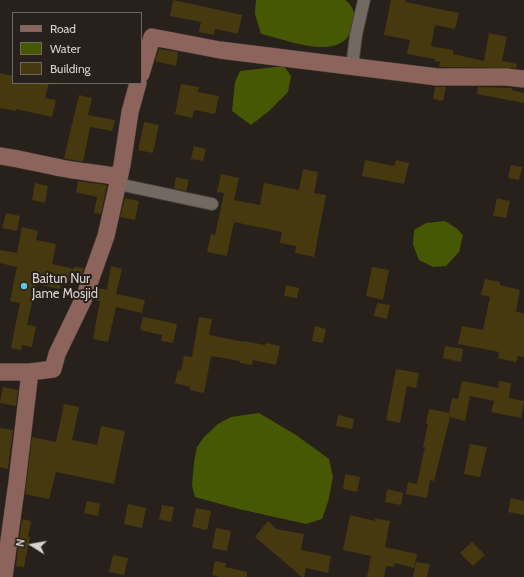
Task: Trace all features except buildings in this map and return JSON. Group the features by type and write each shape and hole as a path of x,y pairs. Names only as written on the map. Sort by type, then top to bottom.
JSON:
{"street":[{"path":"352,67 356,35 364,0"},
{"path":"142,71 152,37 220,50 437,77 506,77 524,79"},
{"path":"0,372 30,372 53,369 57,354 84,298 106,236 130,112 138,84"},
{"path":"0,156 73,170 98,173 118,180 212,204"},
{"path":"4,577 18,482 30,372"}],"water":[{"path":"256,0 345,0 350,4 353,10 354,22 349,35 340,43 328,47 315,47 301,44 261,34 255,14"},
{"path":"284,66 291,76 288,92 269,111 251,125 232,111 235,82 240,71"},
{"path":"445,221 456,228 463,235 459,252 446,266 433,267 419,260 413,245 414,230 426,223"},
{"path":"259,413 296,435 329,459 333,477 328,502 322,519 306,524 239,509 195,497 192,486 194,462 197,447 204,437 218,424 231,417"}],"place":[{"name":"Baitun Nur Jame Mosjid","path":"24,286"}]}
